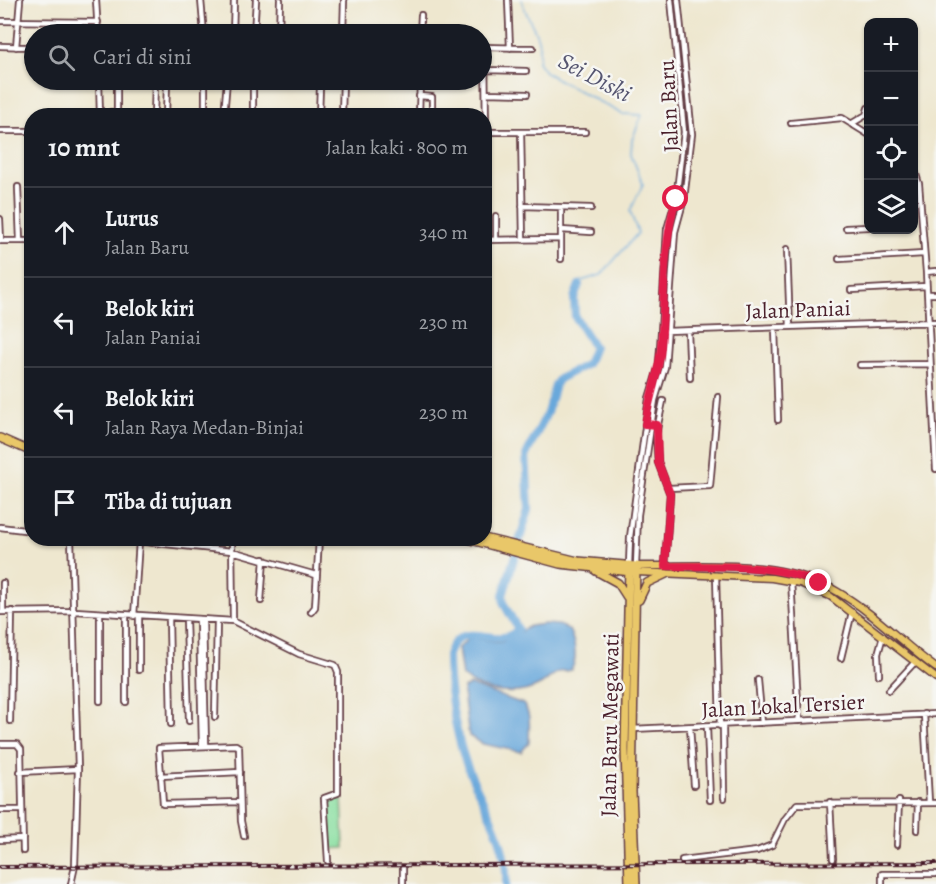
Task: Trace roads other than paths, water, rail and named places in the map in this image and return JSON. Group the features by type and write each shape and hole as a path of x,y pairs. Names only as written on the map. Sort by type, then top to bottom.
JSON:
{"highway":[{"path":"0,440 24,450"},
{"path":"493,544 590,568 633,569"},
{"path":"530,554 633,569"},
{"path":"590,568 618,583 633,606 645,586 665,570"},
{"name":"Jalan Baru Megawati","path":"628,884 633,569"},
{"name":"Jalan Baru Megawati","path":"630,733 632,836 636,884"}],"main road":[{"path":"633,569 752,568 803,575 859,606 936,668"},
{"path":"665,570 791,580 830,596 936,678"}],"street":[{"path":"16,47 20,0"},
{"path":"0,21 98,22 96,0"},
{"path":"201,0 203,24"},
{"path":"233,24 234,0"},
{"path":"255,24 256,0"},
{"path":"279,24 280,0"},
{"path":"343,24 344,0"},
{"path":"508,0 510,48"},
{"name":"Jalan Baru","path":"633,569 630,537 649,398 659,366 667,229 676,199 684,132 671,0"},
{"name":"Jalan Baru","path":"633,569 638,515 654,425 655,399 666,367 675,232 684,199 692,134 678,0"},
{"path":"421,15 421,24"},
{"path":"0,46 24,47"},
{"path":"492,47 532,48"},
{"path":"492,70 526,71"},
{"path":"99,90 100,108"},
{"path":"117,90 117,108"},
{"path":"154,108 155,90"},
{"path":"166,108 167,90"},
{"path":"205,90 205,108"},
{"path":"224,108 225,90"},
{"path":"253,90 253,108"},
{"path":"319,108 320,90"},
{"path":"342,90 342,108"},
{"path":"419,90 419,108"},
{"path":"486,108 486,93 527,94"},
{"path":"419,96 432,97 432,108"},
{"path":"117,101 125,101"},
{"path":"852,124 864,116"},
{"path":"791,123 840,118 864,132"},
{"path":"0,130 24,131"},
{"path":"492,132 585,132"},
{"path":"521,132 524,240"},
{"path":"918,177 926,272 936,470"},
{"path":"18,187 20,241"},
{"path":"522,207 559,205 561,208 591,208"},
{"path":"561,208 561,259"},
{"path":"496,216 496,240"},
{"path":"0,219 0,241 24,241"},
{"path":"918,226 922,225"},
{"path":"846,228 864,227"},
{"path":"561,230 591,232"},
{"path":"492,240 561,239"},
{"path":"787,249 790,327"},
{"path":"839,259 924,255"},
{"path":"926,272 936,271"},
{"path":"851,290 926,286"},
{"path":"927,294 936,294"},
{"name":"Jalan Paniai","path":"662,331 936,322"},
{"path":"775,328 778,420"},
{"path":"688,331 690,378"},
{"path":"860,365 930,364"},
{"path":"669,488 710,486 718,398"},
{"path":"663,401 654,425 658,462 669,488 665,570"},
{"path":"645,424 654,425"},
{"path":"0,527 24,530"},
{"path":"71,546 78,769 75,866 71,884"},
{"path":"139,670 137,616 140,546"},
{"path":"186,546 232,551 316,575"},
{"path":"232,546 232,621"},
{"path":"311,612 315,607 318,546"},
{"path":"261,601 264,559"},
{"path":"716,575 724,798"},
{"path":"791,580 799,721"},
{"path":"3,583 2,612 75,611 186,620 232,621 288,649 333,664 338,668 338,793 324,798 328,861"},
{"path":"10,721 12,611"},
{"path":"841,658 852,612"},
{"path":"100,614 100,701"},
{"path":"126,615 126,702"},
{"path":"169,618 171,723"},
{"path":"186,620 189,721"},
{"path":"201,620 204,745"},
{"path":"215,717 217,621"},
{"path":"879,675 878,654 883,636"},
{"path":"889,690 915,662"},
{"path":"758,680 762,723"},
{"path":"924,714 929,802"},
{"name":"Jalan Lokal Tersier","path":"630,733 707,726 936,714"},
{"path":"707,726 710,800"},
{"path":"690,728 694,785"},
{"path":"0,744 20,746 22,851"},
{"path":"240,802 166,805 162,802 160,746 236,745 244,836"},
{"path":"20,772 78,769"},
{"path":"160,776 240,772"},
{"path":"897,845 900,801"},
{"path":"830,802 833,859"},
{"path":"917,830 918,802"},
{"path":"682,860 762,849 772,845 784,819 797,804 936,802"},
{"path":"0,810 21,810"},
{"path":"0,840 23,839"},
{"path":"403,868 403,884"},
{"path":"882,884 882,874 936,874"}],"water":[{"path":"559,625 569,630 575,650 571,670 556,673 533,688 512,692 480,687 462,676 458,648 470,637 501,642 530,626"},
{"path":"470,685 523,704 529,717 529,743 521,752 483,744 469,736 463,693 464,688"}],"waterway":[{"name":"Sei Diski","path":"522,0 537,36 538,62 546,73 622,114 642,115 632,140 631,154 643,184 630,211 638,233 601,275 581,281 579,285"},
{"path":"506,884 506,868 499,837 466,763 455,724 448,655 454,643 462,637 471,635 501,637 510,635 518,629 504,604 503,595 529,509 526,455 547,413 555,385 559,379 587,364 594,347 575,317 574,298 579,285"}],"railway":[{"path":"0,867 936,863"}]}
